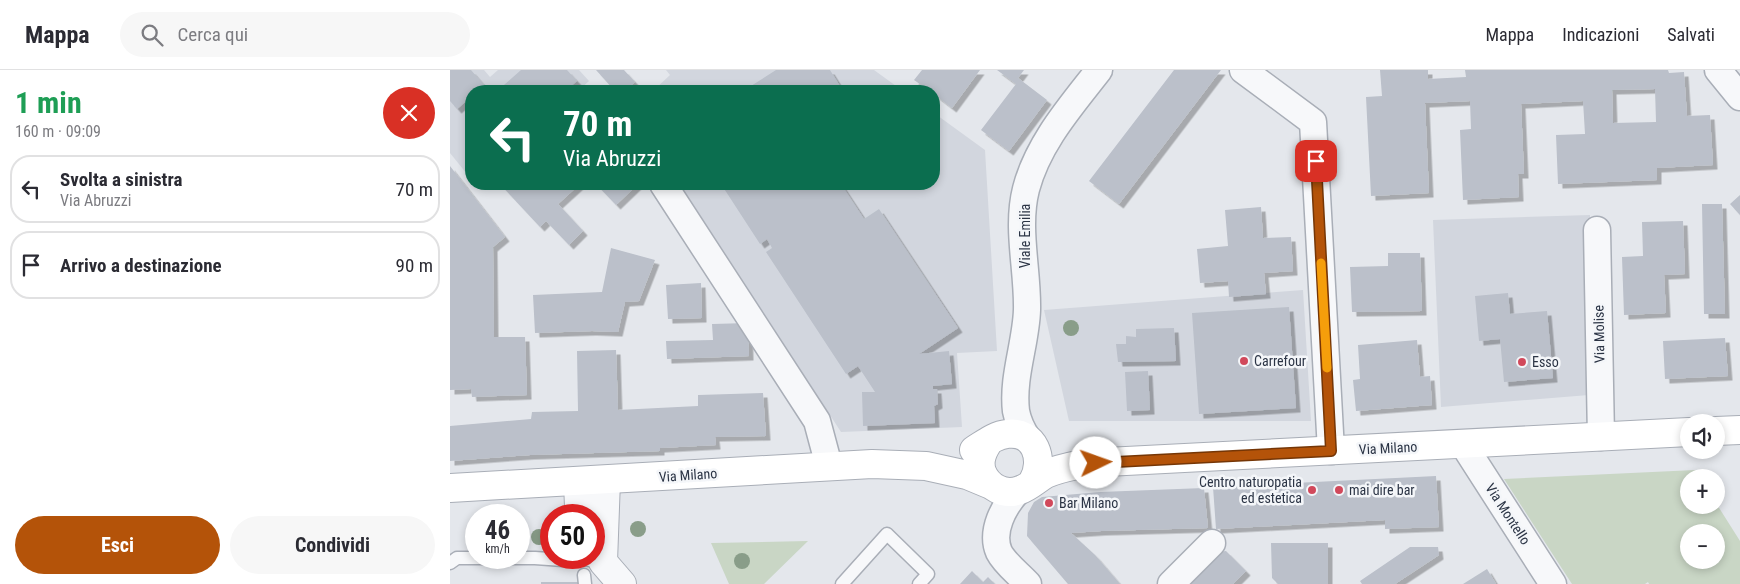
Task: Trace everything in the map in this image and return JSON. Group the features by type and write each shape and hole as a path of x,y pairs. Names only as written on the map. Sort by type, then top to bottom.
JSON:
{"main road":[{"path":"1725,431 1740,430"},
{"name":"Via Milano","path":"926,466 967,454 999,435 1009,433 1019,435 1055,456 1087,463"},
{"name":"Via Milano","path":"450,488 872,464 926,466 967,475 999,490 1009,492 1066,467 1087,463 1680,433"},
{"path":"990,440 984,448 981,458 984,478 990,485"},
{"path":"1026,486 1038,473 1038,454 1031,442"}],"street":[{"name":"Viale Emilia","path":"1031,442 1020,428 1016,412 1016,392 1027,310 1022,222 1026,189 1032,170 1050,134 1099,70"},
{"path":"1243,70 1313,122 1331,451"},
{"path":"1718,70 1740,96"},
{"path":"667,190 817,421 829,466"},
{"name":"Via Molise","path":"1597,230 1601,437"},
{"name":"Viale Emilia","path":"990,440 1016,392"},
{"name":"Via Montello","path":"1463,444 1553,584"},
{"path":"602,504 606,480"},
{"path":"578,482 579,504"},
{"path":"990,485 998,497 1001,508 1000,519"},
{"path":"1026,486 1007,504 996,530 996,540 1000,552 1006,561 1028,584"},
{"path":"1171,584 1212,543"},
{"path":"596,569 622,584"}],"lane":[{"path":"842,584 887,534 928,574 919,584"},
{"path":"450,563 457,558 540,558"}],"shaded area":[{"path":"450,70 484,70 490,77 498,70 579,70 589,81 585,85 465,85 465,172 450,153"},
{"path":"666,70 874,70 895,85 659,85 670,75"},
{"path":"940,117 985,150 997,351 957,353 962,427 841,432 684,190 940,190"},
{"path":"1590,215 1589,395 1441,407 1433,220"},
{"path":"1303,290 1311,421 1069,421 1044,310"}],"green space":[{"path":"1680,471 1680,514 1723,514 1740,541 1740,584 1649,584 1648,582 1645,584 1572,584 1504,479"},
{"path":"808,541 764,584 729,584 711,543"}],"building":[{"path":"450,70 471,70 484,85 465,85 465,102 457,109 450,101"},
{"path":"521,70 567,70 577,81 572,85 504,85"},
{"path":"596,70 624,70 635,82 631,85 610,85"},
{"path":"776,70 830,70 839,85 752,85"},
{"path":"922,70 980,70 952,108 940,99 940,85 921,85 914,80"},
{"path":"997,70 1024,70 1018,78 1047,100 1009,151 981,130 1016,84"},
{"path":"1174,70 1221,70 1119,204 1089,181"},
{"path":"1380,70 1428,70 1428,79 1466,77 1465,70 1668,70 1669,73 1684,72 1687,116 1710,115 1713,165 1657,168 1657,180 1558,184 1556,135 1585,134 1583,101 1521,104 1524,174 1518,174 1519,197 1463,200 1460,130 1471,129 1470,101 1425,103 1429,193 1371,196 1366,97 1382,96","holes":["1655,89 1656,122 1613,123 1612,90"]},
{"path":"450,166 465,185 465,190 469,190 505,237 493,247 494,337 525,337 527,395 472,397 471,389 450,390"},
{"path":"506,190 573,190 558,204 583,231 569,245 546,221 540,227"},
{"path":"602,190 632,190 616,205"},
{"path":"725,190 845,190 864,219 879,209 958,328 919,354 949,351 952,384 933,386 933,389 937,389 938,404 934,406 935,423 863,426 862,392 875,392 858,366 846,374 766,252 772,248 767,239 760,244"},
{"path":"1740,195 1740,215 1730,204"},
{"path":"1702,204 1722,204 1725,314 1704,314"},
{"path":"1261,207 1263,238 1291,237 1293,271 1264,273 1266,294 1229,297 1228,281 1200,283 1197,249 1228,246 1225,210"},
{"path":"1683,221 1685,274 1664,275 1666,313 1624,315 1622,257 1643,256 1642,222"},
{"path":"611,248 655,260 639,301 625,302 618,332 535,333 533,295 602,292"},
{"path":"1388,253 1420,253 1422,311 1352,312 1350,267 1388,266"},
{"path":"701,283 702,318 668,319 666,285"},
{"path":"1508,293 1510,314 1547,311 1553,378 1504,382 1500,339 1479,341 1475,296"},
{"name":"Carrefour","path":"1289,307 1296,408 1199,414 1192,313"},
{"path":"748,323 749,356 667,359 666,341 713,340 712,324"},
{"path":"1174,328 1176,361 1118,362 1116,344 1126,344 1126,336 1136,337 1136,329"},
{"path":"1725,338 1728,376 1665,379 1663,341"},
{"path":"1417,340 1420,377 1430,376 1432,405 1356,411 1353,380 1360,379 1358,345"},
{"path":"616,350 618,410 698,406 698,395 763,393 766,436 715,437 716,445 660,448 660,451 530,455 450,461 450,426 531,419 532,412 578,411 577,351"},
{"path":"1148,371 1150,410 1127,411 1125,372"},
{"path":"1436,476 1439,527 1385,529 1385,520 1216,529 1213,487"},
{"path":"1204,488 1208,528 1071,533 1095,555 1120,584 1068,584 1027,536 1028,513 1034,502 1042,497 1100,492"},
{"path":"1271,543 1328,543 1328,584 1278,584 1272,578"},
{"path":"1410,547 1438,547 1439,555 1395,584 1362,584 1360,581"},
{"path":"1226,551 1246,571 1233,584 1180,584 1210,553"},
{"path":"1487,569 1496,584 1463,584"},
{"path":"972,571 983,582 988,577 995,584 960,584"},
{"path":"541,582 579,582 579,584 541,584"}],"slow traffic":[{"path":"1321,263 1327,368"}],"place":[{"name":"Carrefour","path":"1244,361"},
{"name":"Esso","path":"1522,362"},
{"name":"Centro naturopatia ed estetica","path":"1312,490"},
{"name":"mai dire bar","path":"1339,490"},
{"name":"Bar Milano","path":"1049,503"}],"route":[{"path":"1096,463 1331,451 1316,161"}]}
